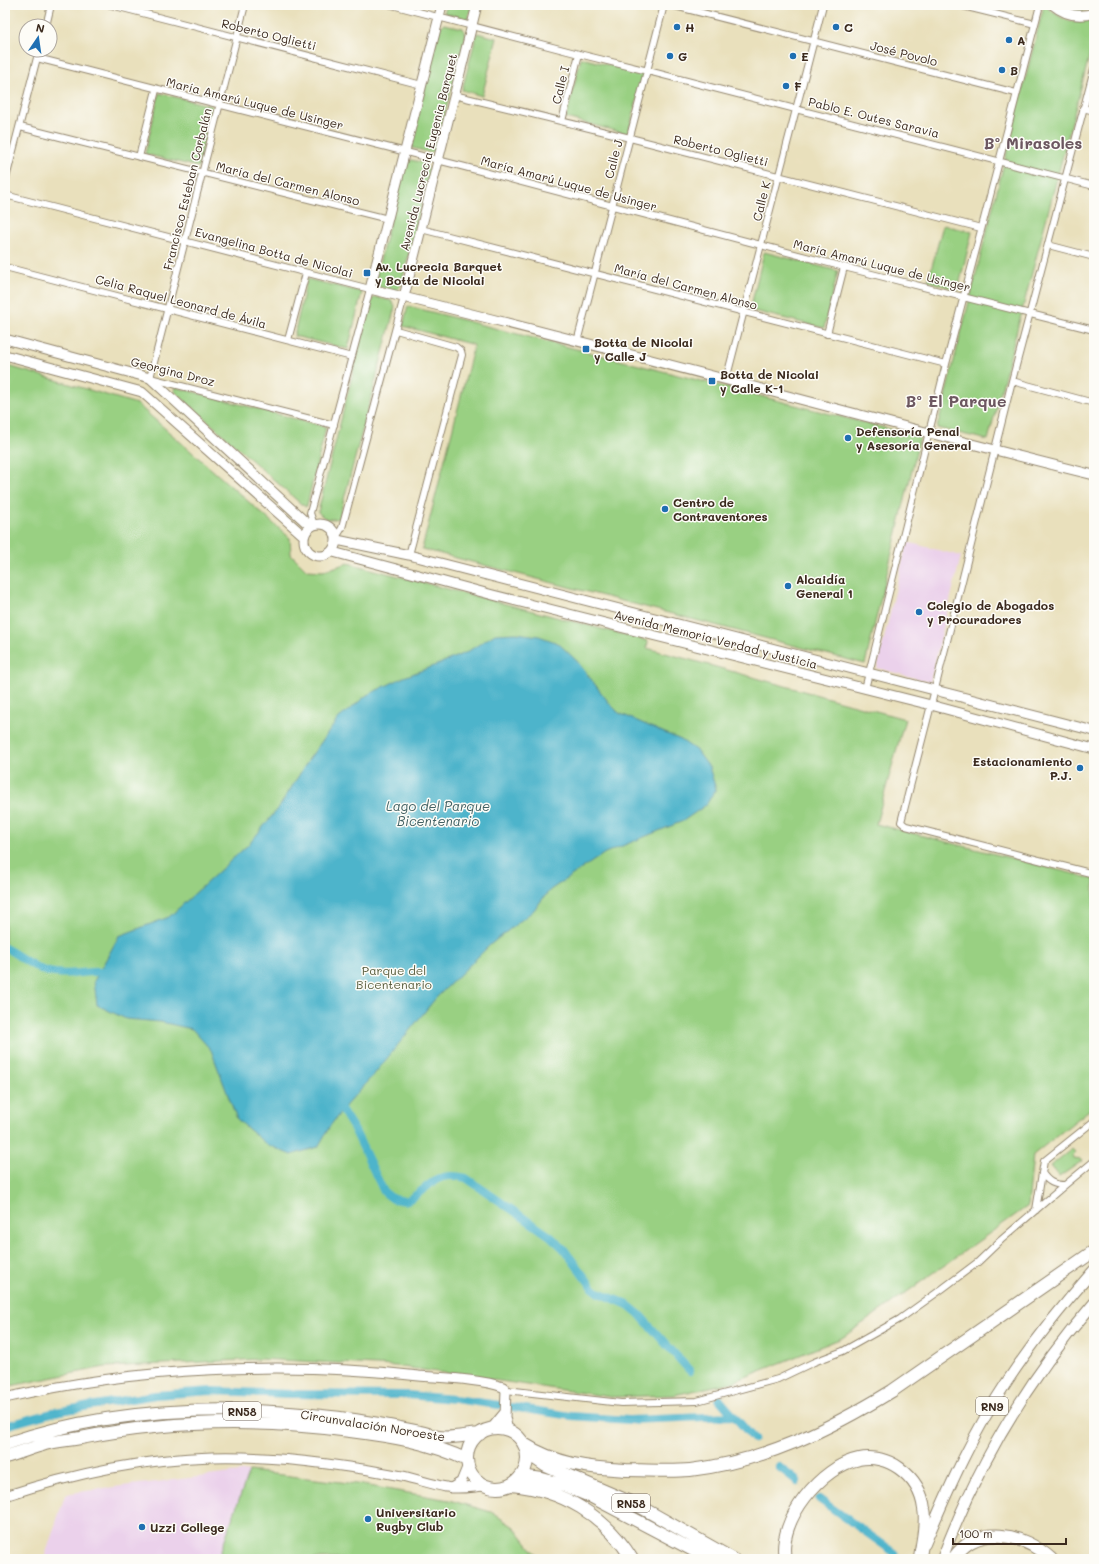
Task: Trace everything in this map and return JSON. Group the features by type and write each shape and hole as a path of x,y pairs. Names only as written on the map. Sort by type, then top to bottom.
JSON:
{"highway":[{"path":"632,1559 610,1529 575,1504 543,1490 516,1482 527,1464 525,1449 549,1458 580,1466 651,1470 688,1470 721,1465 774,1450 827,1428 869,1405 991,1323 1094,1251"},
{"name":"Circunvalación Noroeste","path":"5,1444 24,1437 77,1425 135,1415 202,1410 258,1411 332,1417 438,1437 480,1434"},
{"name":"Circunvalación Noroeste","path":"5,1457 46,1444 109,1432 147,1427 229,1423 288,1425 382,1435 449,1451 467,1462"},
{"path":"491,1429 508,1431"},
{"name":"RN58","path":"467,1462 468,1450 473,1441 480,1434 491,1429"},
{"name":"RN58","path":"508,1431 520,1439 525,1449 546,1466 637,1505 733,1559"},
{"path":"784,1559 783,1545 787,1528 800,1504 807,1495 836,1469 858,1459 870,1458 884,1460 897,1467 907,1473 915,1483 922,1497 925,1510 920,1558"},
{"path":"467,1462 471,1473 477,1481 485,1486"},
{"name":"RN58","path":"485,1486 503,1488 528,1477 542,1478 592,1497 710,1559"},
{"path":"953,1559 969,1542 981,1537 997,1536 1011,1537 1026,1542 1051,1559"}],"main road":[{"name":"RN9","path":"920,1558 948,1489 988,1412 1036,1340 1060,1309 1094,1270"},
{"name":"RN9","path":"942,1559 966,1500 1002,1431 1057,1349 1094,1303"}],"street":[{"path":"48,18 51,5"},
{"name":"Roberto Oglietti","path":"111,5 422,85"},
{"name":"Francisco Esteban Corbalán","path":"150,378 245,5"},
{"name":"Pablo E. Outes Saravia","path":"392,5 1094,186"},
{"name":"Avenida Lucrecia Eugenia Barquet","path":"312,526 310,513 370,290 442,5"},
{"name":"Avenida Lucrecia Eugenia Barquet","path":"337,538 342,528 396,330 477,5"},
{"name":"Calle J","path":"577,342 664,5"},
{"name":"José Povolo","path":"671,5 1016,93"},
{"name":"Calle K","path":"726,380 823,5"},
{"path":"959,5 1035,24"},
{"path":"865,689 963,297 1040,5"},
{"path":"1053,5 1061,11 1071,15 1081,16 1094,13"},
{"name":"Calle I","path":"562,121 579,54"},
{"path":"5,182 37,58"},
{"name":"María Amarú Luque de Usinger","path":"37,58 156,90 219,104 438,160 844,267 1094,330"},
{"path":"1094,69 1012,381 935,690 900,822 906,826 1094,874"},
{"path":"139,157 156,90"},
{"name":"Roberto Oglietti","path":"454,95 630,138 981,228"},
{"path":"1083,108 1094,111"},
{"name":"María del Carmen Alonso","path":"20,127 388,219"},
{"name":"Evangelina Botta de Nicolai","path":"5,195 370,290 726,380 928,434 1094,475"},
{"name":"María del Carmen Alonso","path":"421,229 946,364"},
{"path":"1048,245 1094,257"},
{"name":"Celia Raquel Leonard de Ávila","path":"5,267 352,358"},
{"path":"827,334 844,267"},
{"path":"288,340 306,273"},
{"path":"396,330 456,347 461,351 462,355 409,555"},
{"name":"Georgina Droz","path":"5,339 334,425"},
{"name":"Avenida Memoria Verdad y Justicia","path":"5,355 142,392 304,536 305,546 312,555 323,557 332,552 500,597 931,705 1094,748"},
{"name":"Avenida Memoria Verdad y Justicia","path":"150,378 312,526 321,524 328,526 333,530 337,538 409,555 1094,731"},
{"path":"1012,381 1094,403"},
{"path":"304,536 312,526"},
{"path":"332,552 337,538"},
{"path":"1036,1210 1044,1161 1094,1121"},
{"path":"5,1398 48,1388 106,1380 178,1373 246,1369 301,1368 406,1374 491,1384 503,1387 506,1390 621,1403 696,1401 778,1379 814,1362 843,1351 900,1318 978,1262 1001,1240 1094,1161"},
{"path":"1042,1172 1046,1179 1052,1183 1065,1185"},
{"path":"506,1390 505,1417 508,1431"},
{"path":"491,1429 505,1412"},
{"path":"5,1496 58,1479 102,1470 146,1463 213,1457 250,1458 327,1464 402,1476 452,1488 485,1486"},
{"path":"452,1488 461,1482 467,1462"}],"shaded area":[{"name":"Colegio de Abogados y Procuradores","path":"907,542 961,556 930,682 877,668"},
{"name":"Uzzi College","path":"249,1471 218,1559 44,1559 65,1495 122,1486"}],"green space":[{"path":"447,5 472,5 468,19 444,13"},
{"path":"1044,5 1067,20 1079,22 1094,19 1094,38 988,440 937,428"},
{"path":"1057,5 1094,5 1085,10 1071,11"},
{"path":"444,24 463,28 466,35 435,150 431,153 413,148 410,144 440,27"},
{"path":"477,33 497,38 482,96 462,90"},
{"path":"581,58 644,74 628,134 566,118"},
{"path":"159,93 212,106 198,167 145,154"},
{"path":"411,160 421,162 429,169 430,173 401,285 397,290 379,287 375,280 404,166"},
{"path":"943,225 972,232 958,290 928,281"},
{"path":"764,252 838,271 824,328 750,310"},
{"path":"307,279 362,292 348,349 294,336"},
{"path":"376,297 392,301 395,307 339,518 327,519 318,512 371,300"},
{"path":"408,306 920,437 865,664 422,549 474,345 403,326"},
{"name":"Parque del Bicentenario","path":"5,365 137,404 290,538 291,554 307,570 323,571 348,563 648,641 647,648 905,719 876,824 1094,879 1094,1106 1033,1155 1028,1206 842,1338 733,1382 674,1395 611,1397 396,1366 260,1359 105,1367 5,1387"},
{"path":"175,387 326,427 306,507 174,391"},
{"path":"1072,1149 1075,1152 1073,1155 1074,1158 1082,1161 1059,1177 1050,1166"},
{"name":"Universitario Rugby Club","path":"249,1471 357,1484 449,1500 491,1512 514,1527 540,1559 218,1559"}],"water":[{"name":"Lago del Parque Bicentenario","path":"516,633 539,636 558,643 577,661 610,704 619,713 681,740 697,751 709,767 716,789 706,805 683,821 605,853 550,890 533,911 491,944 435,999 376,1072 347,1104 330,1126 318,1147 291,1155 266,1144 237,1119 211,1050 192,1029 161,1022 126,1019 97,1005 94,981 119,936 169,917 250,843 280,806 309,759 338,719 367,695 404,677 467,652 495,634"}],"waterway":[{"path":"5,948 37,968 50,972 67,974 110,972"},
{"path":"337,1102 355,1131 384,1192 393,1199 406,1201 439,1178 446,1176 466,1178 550,1236 563,1248 593,1288 598,1292 628,1305 639,1314 690,1371"},
{"path":"5,1426 55,1412 107,1403 155,1395 211,1391 292,1394 407,1395 499,1405"},
{"path":"719,1399 754,1439"},
{"path":"512,1407 571,1416 629,1420 732,1416"},
{"path":"779,1467 797,1481"},
{"path":"819,1499 895,1553"}],"place":[{"name":"H","path":"677,27"},
{"name":"C","path":"836,27"},
{"name":"A","path":"1009,40"},
{"name":"G","path":"670,56"},
{"name":"E","path":"793,56"},
{"name":"B","path":"1002,70"},
{"name":"F","path":"786,86"},
{"name":"Av. Lucrecia Barquet y Botta de Nicolai","path":"367,273"},
{"name":"Botta de Nicolai y Calle J","path":"586,349"},
{"name":"Botta de Nicolai y Calle K-1","path":"712,381"},
{"name":"Defensoría Penal y Asesoría General","path":"848,438"},
{"name":"Centro de Contraventores","path":"665,509"},
{"name":"Alcaidía General 1","path":"788,586"},
{"name":"Colegio de Abogados y Procuradores","path":"919,612"},
{"name":"Estacionamiento P.J.","path":"1080,768"},
{"name":"Universitario Rugby Club","path":"368,1519"},
{"name":"Uzzi College","path":"142,1527"}],"district":[{"name":"Bº Mirasoles","path":"1033,142"},
{"name":"Bº El Parque","path":"956,400"}]}
